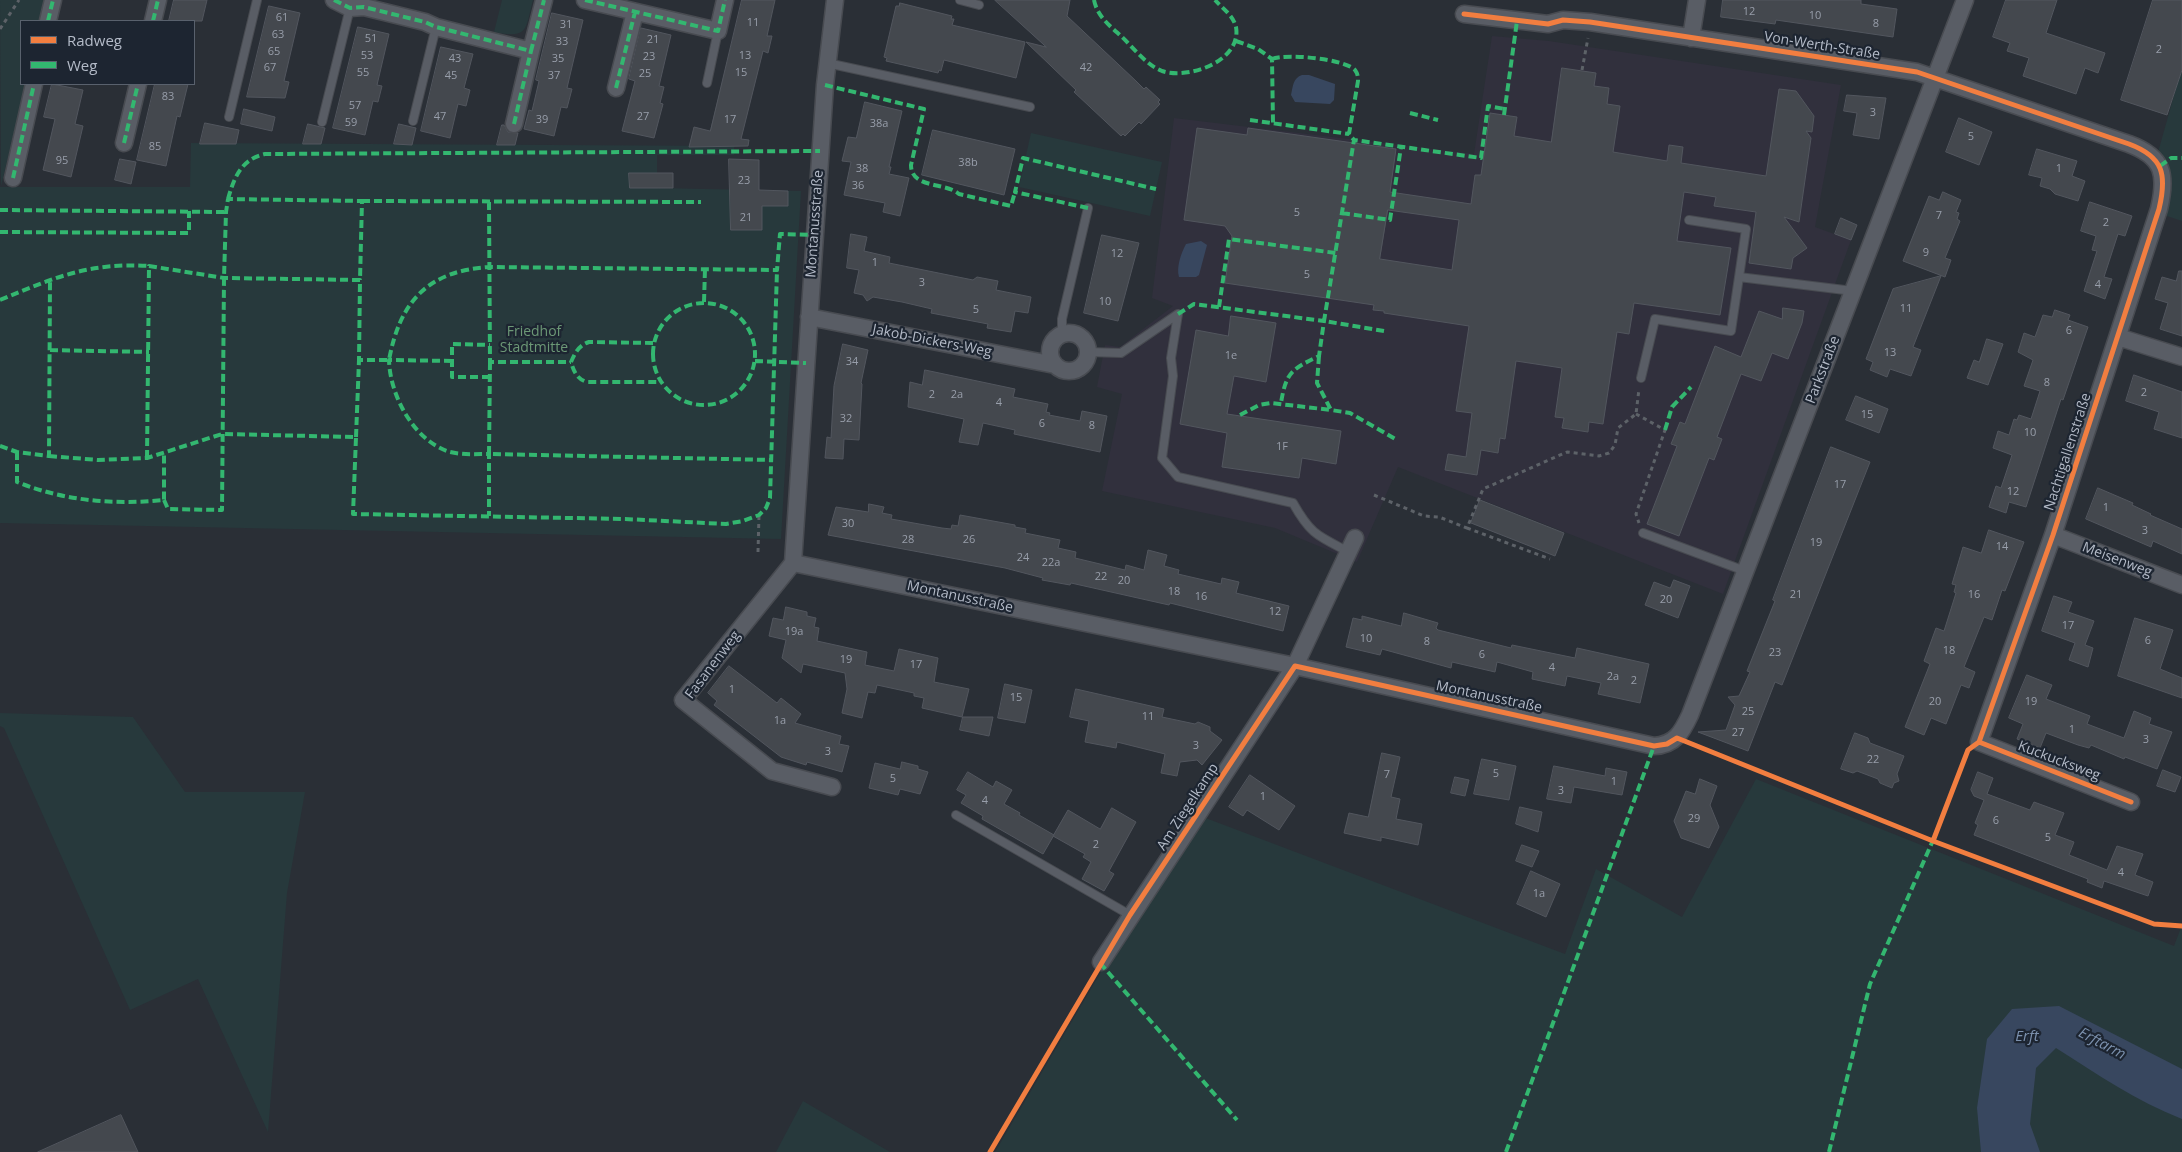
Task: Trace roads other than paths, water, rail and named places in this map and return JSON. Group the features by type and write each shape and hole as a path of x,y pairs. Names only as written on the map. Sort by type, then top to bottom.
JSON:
{"street":[{"path":"48,20 53,0"},
{"path":"153,20 158,0"},
{"path":"334,0 350,8 364,7 531,51"},
{"path":"514,124 544,0"},
{"path":"585,0 718,31 725,0"},
{"name":"Montanusstraße","path":"835,0 827,63 793,563 1295,666 1654,746 1667,744 1677,738"},
{"path":"1691,38 1697,0"},
{"name":"Parkstraße","path":"1677,738 1690,715 1965,0"},
{"path":"616,88 635,12"},
{"name":"Von-Werth-Straße","path":"1464,14 1548,24 1563,20 1590,22 1917,72 2138,147 2150,154 2160,166"},
{"path":"13,178 34,85"},
{"path":"124,143 138,85"},
{"name":"Nachtigallenstraße","path":"1979,742 2053,535 2159,209 2163,186 2160,166"},
{"name":"Jakob-Dickers-Weg","path":"810,316 1055,365 1063,370 1074,370 1083,365 1088,352"},
{"path":"1055,365 1052,361 1050,350 1054,341 1062,335 1071,333 1079,336 1085,343 1088,352"},
{"path":"2118,337 2182,356"},
{"name":"Meisenweg","path":"2053,535 2182,584"},
{"name":"Am Ziegelkamp","path":"1101,962 1130,915 1295,666 1352,545"},
{"name":"Fasanenweg","path":"793,563 683,700 772,771 832,787"},
{"name":"Kuckucksweg","path":"1979,742 2131,802"}],"lane":[{"path":"229,117 257,0"},
{"path":"960,0 979,5"},
{"path":"322,122 350,8"},
{"path":"414,121 436,27"},
{"path":"707,83 718,31"},
{"path":"827,63 1030,107"},
{"path":"1062,335 1062,319 1088,208"},
{"path":"1641,378 1655,319 1730,331 1746,229 1689,220"},
{"path":"1738,277 1853,291"},
{"path":"1088,352 1121,353 1178,314 1171,358 1173,376 1162,458 1178,477 1293,503 1302,520 1314,534 1352,545"},
{"path":"1643,533 1745,571"},
{"path":"956,814 1130,915"}],"water":[{"path":"1302,75 1309,75 1335,84 1334,100 1330,104 1295,102 1291,95 1293,86 1295,80"},
{"path":"1201,241 1207,245 1199,275 1196,277 1179,277 1178,269 1186,244"},
{"name":"Erft","path":"2059,1006 2182,1069 2182,1119 2133,1095 2056,1048 2036,1068 2030,1124 2040,1152 1981,1152 1977,1108 1987,1039 2012,1009"}],"park label":[{"name":"Friedhof Stadtmitte","path":"534,340"}],"water label":[{"name":"Erftarm","path":"2102,1044"}]}
